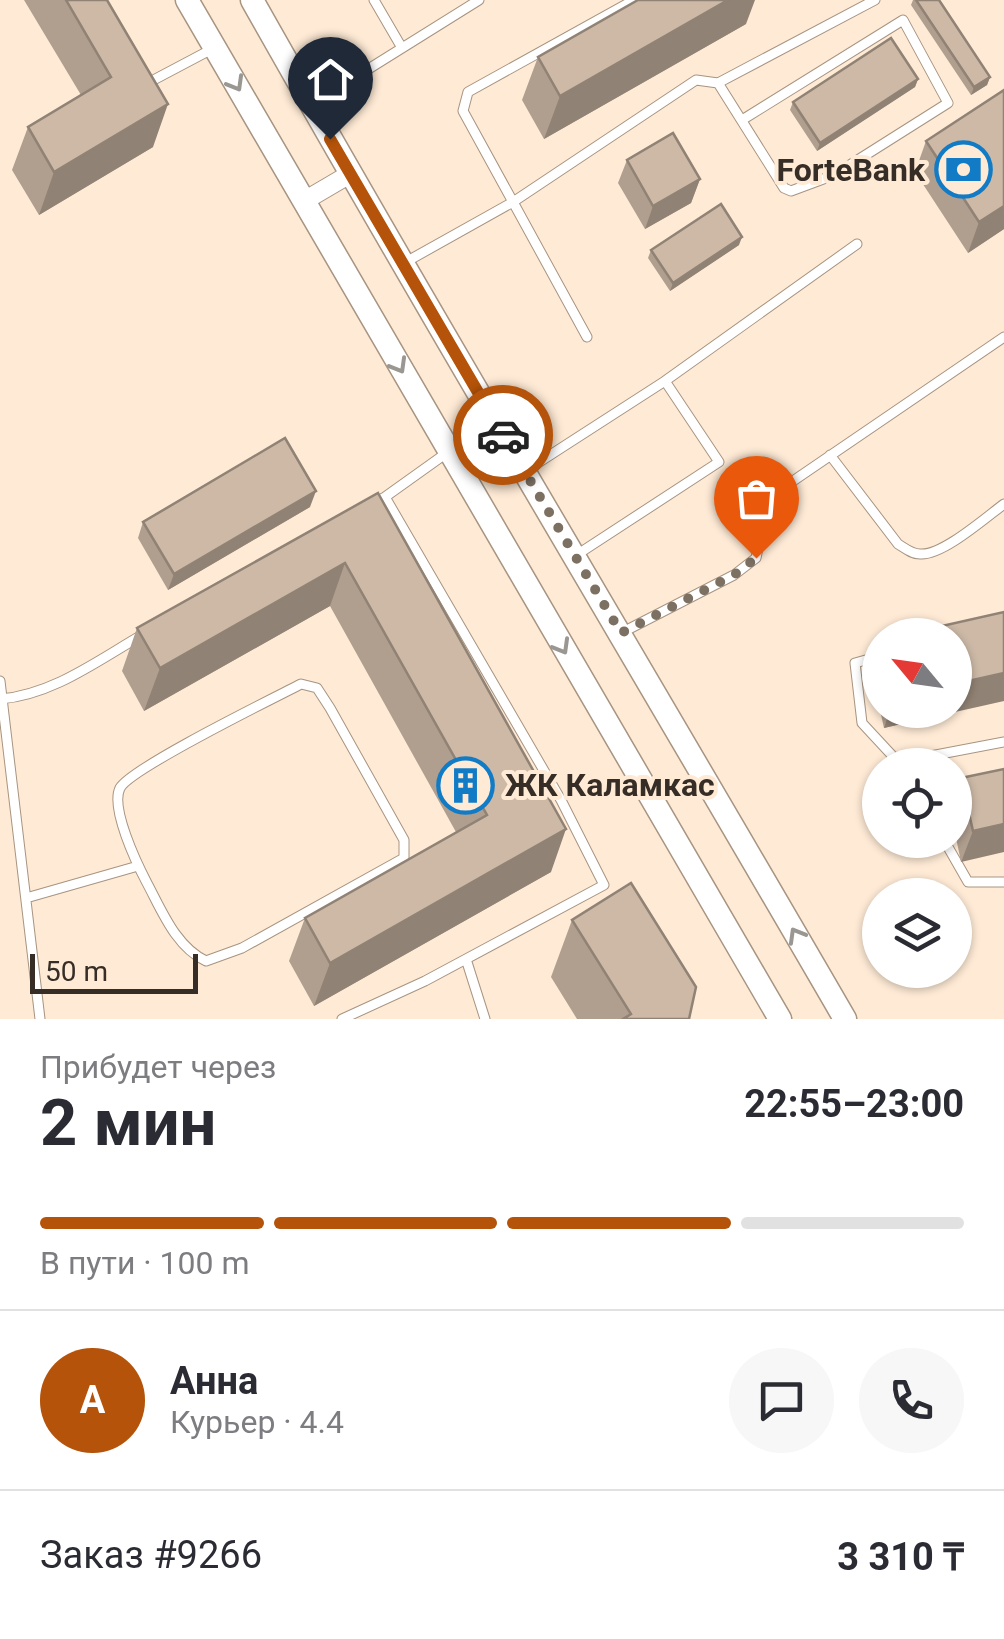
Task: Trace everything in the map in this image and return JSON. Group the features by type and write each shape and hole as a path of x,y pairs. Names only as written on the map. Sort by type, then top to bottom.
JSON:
{"street":[{"path":"187,0 780,1019"},
{"path":"252,0 402,264 845,1019"},
{"path":"304,201 350,174"}],"lane":[{"path":"374,0 402,48"},
{"path":"311,105 479,0"},
{"path":"587,337 462,111 468,92 634,0"},
{"path":"402,264 513,202 696,80 718,83 874,0"},
{"path":"718,83 784,188 791,191 834,175 948,103 903,20 742,120"},
{"path":"129,86 138,88 215,48"},
{"path":"524,471 665,381 856,244"},
{"path":"621,633 734,575 756,558 760,523 767,505 793,481 1004,336"},
{"path":"575,556 718,462 665,381"},
{"path":"368,506 448,452"},
{"path":"830,455 898,544 909,552 923,555 938,551 1004,504"},
{"path":"385,496 562,800 612,902"},
{"path":"1,699 44,690 146,632"},
{"path":"862,661 855,663 862,724"},
{"path":"0,681 40,1019"},
{"path":"301,684 316,688 330,708 404,840 404,858 380,875 242,948 206,961 190,954 138,866 117,805 120,788 134,774 163,757 301,684"},
{"path":"866,728 885,748"},
{"path":"972,749 1004,742"},
{"path":"954,858 968,882 1004,882"},
{"path":"26,898 138,866"},
{"path":"342,1019 466,959 604,885"},
{"path":"466,959 485,1019"}],"building":[{"path":"66,0 107,0 168,104 54,172 28,127 111,77"},
{"path":"638,0 728,0 560,96 538,57"},
{"path":"916,0 939,0 990,77 974,87"},
{"path":"891,38 918,79 820,143 793,102"},
{"path":"1004,90 1004,206 979,222 926,141"},
{"path":"673,133 700,179 653,206 627,160"},
{"path":"721,204 742,237 673,283 651,250"},
{"path":"285,438 316,491 174,574 143,522"},
{"path":"378,493 566,829 330,963 305,918 487,815 345,563 160,668 137,628"},
{"path":"1004,612 1004,673 972,680 972,619"},
{"path":"1004,769 1004,824 973,831 972,776"},
{"path":"631,883 696,987 689,1019 623,1019 631,1014 572,920"}],"way so far":[{"path":"503,435 621,633 734,575 756,558"}],"place":[{"name":"ForteBank","path":"964,170"},
{"name":"ЖК Каламкас","path":"466,785"}],"route":[{"path":"330,139 503,435"}]}
